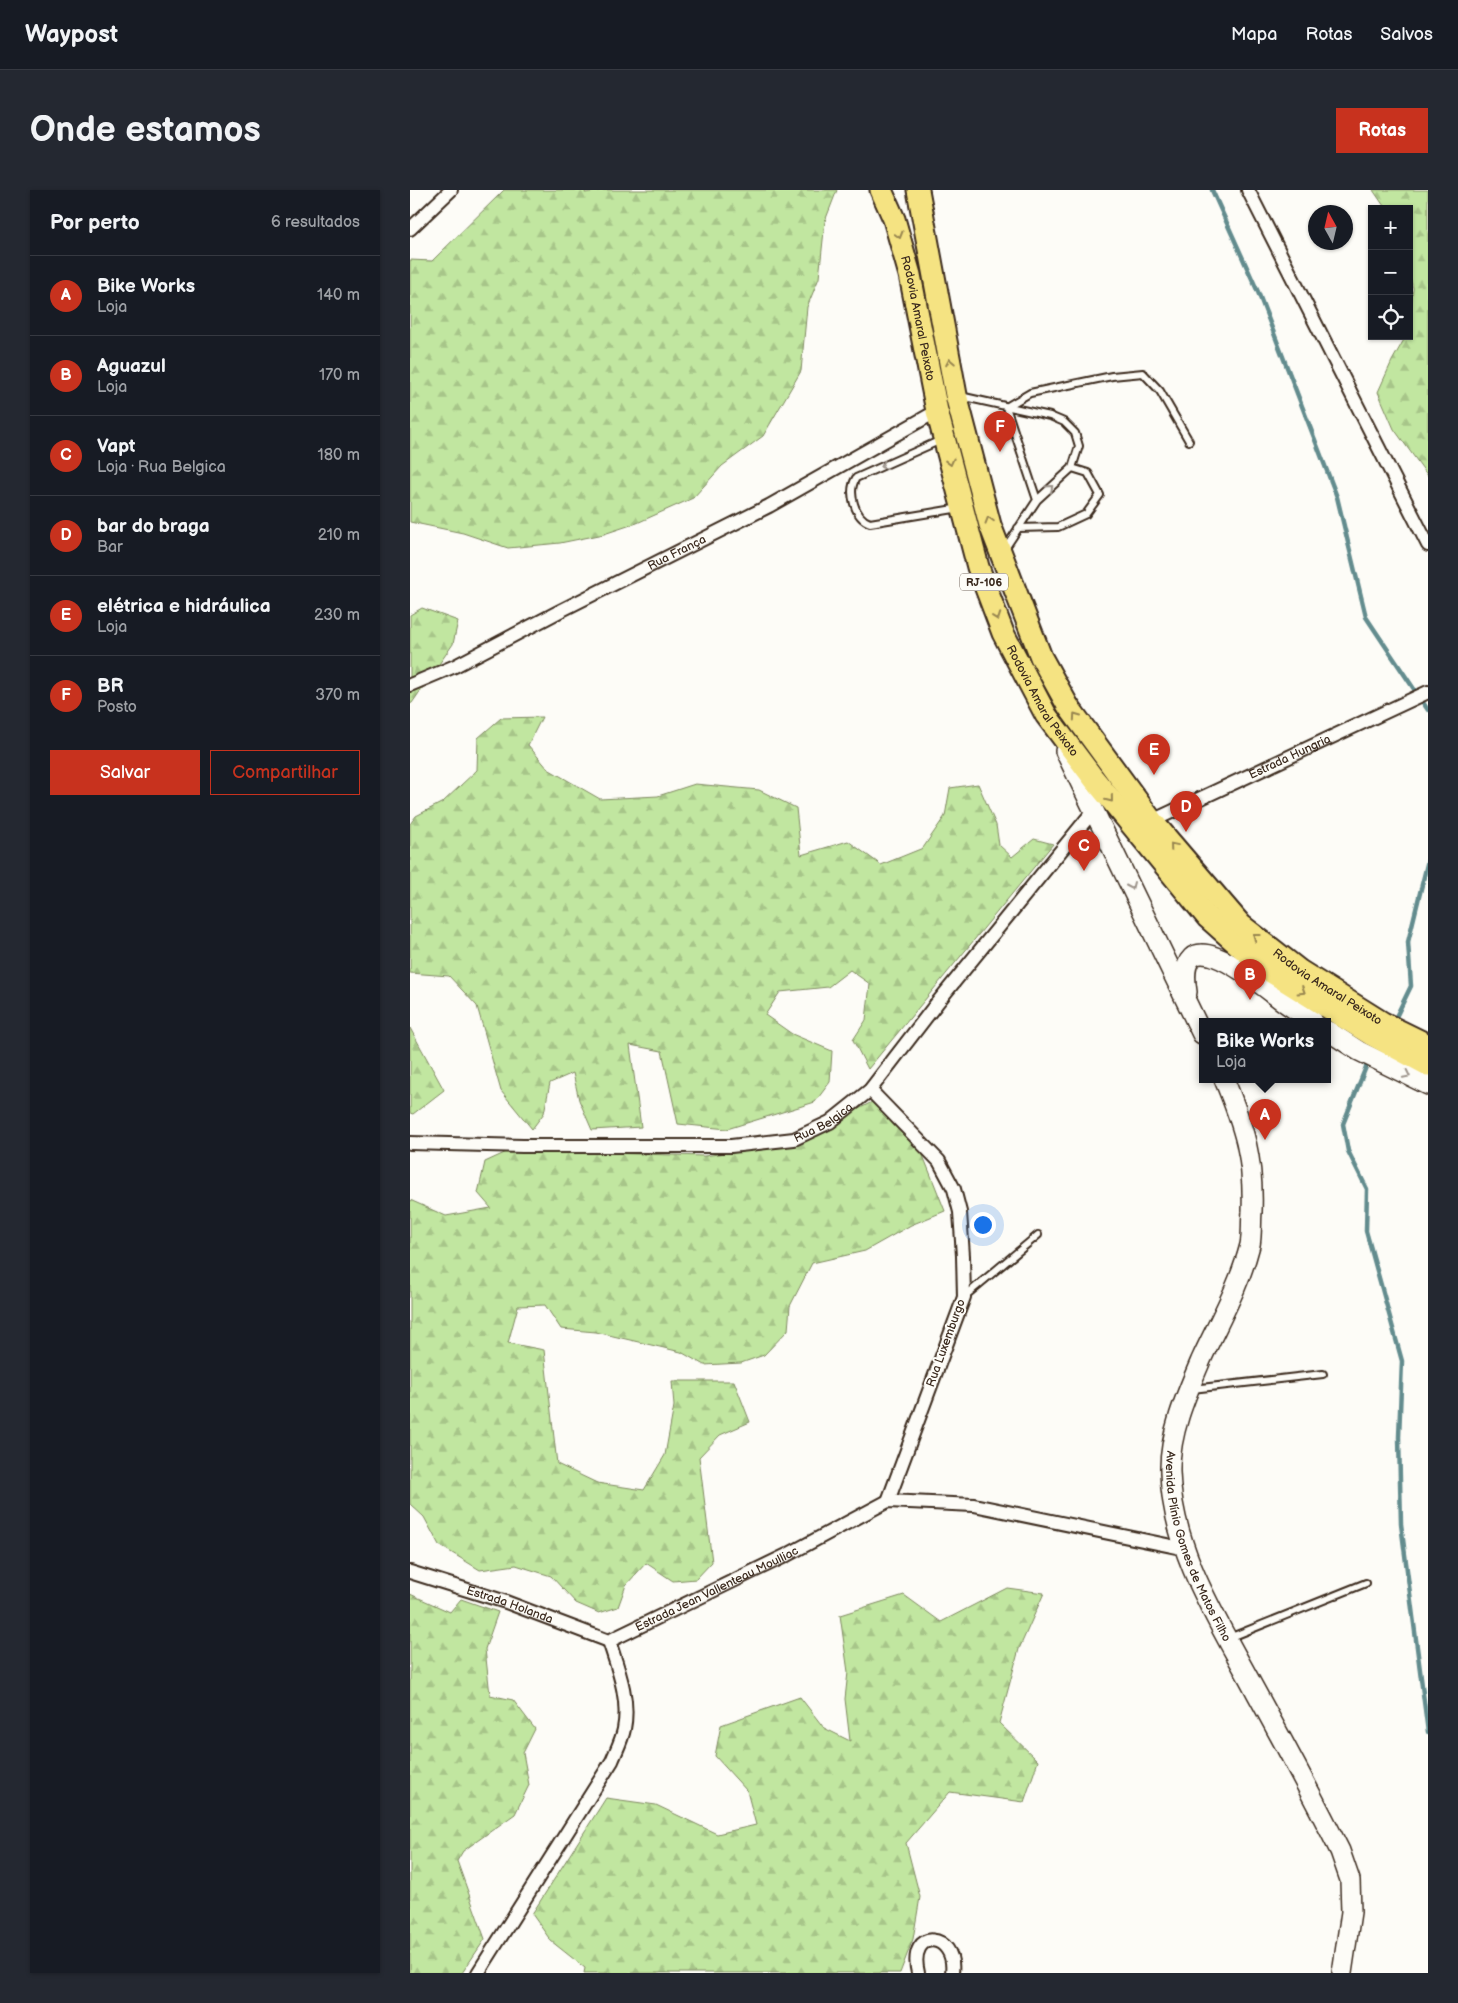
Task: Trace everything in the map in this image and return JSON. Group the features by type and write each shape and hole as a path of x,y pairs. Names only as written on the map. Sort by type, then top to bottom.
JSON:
{"highway":[{"name":"Rodovia Amaral Peixoto","path":"918,190 956,395 990,525 1041,657 1064,698 1152,821 1241,925 1300,971 1371,1036"},
{"name":"Rodovia Amaral Peixoto","path":"884,194 894,219 910,275 937,411 978,567 1003,633 1046,715 1094,779 1208,918 1263,967 1371,1036 1428,1065"},
{"name":"Rodovia Amaral Peixoto","path":"1397,1050 1428,1045"}],"main road":[{"path":"1046,715 1199,1028"},
{"path":"1189,1006 1184,974 1187,963 1196,956 1210,956 1238,966 1309,1018"},
{"path":"1331,1031 1371,1036"},
{"path":"1397,1050 1428,1085"},
{"name":"Avenida Plínio Gomes de Matos Filho","path":"1226,1083 1241,1119 1250,1152 1253,1182 1250,1243 1232,1292 1188,1389 1173,1444 1170,1472 1175,1511 1194,1572 1340,1851 1350,1880 1351,1912 1342,1973"}],"street":[{"path":"410,229 451,190"},
{"path":"1248,190 1428,545"},
{"name":"Rua França","path":"410,686 455,666 769,506 937,411"},
{"name":"Estrada Hungria","path":"1152,821 1428,692"},
{"name":"Rua Belgica","path":"410,1143 524,1146 731,1146 794,1139 830,1122 870,1090 937,1003 1094,810"},
{"name":"Rua Luxemburgo","path":"870,1090 940,1161 954,1189 960,1212 964,1296 888,1501"},
{"path":"888,1501 974,1506 1186,1549"},
{"name":"Estrada Jean Vallenteau Moulliac","path":"609,1641 787,1555 888,1501"},
{"name":"Estrada Holanda","path":"410,1572 506,1602 609,1641"},
{"path":"478,1973 615,1753 624,1729 626,1707 622,1683 609,1641"},
{"path":"918,1973 916,1960 918,1949 922,1942 938,1940 952,1954 952,1973"}],"lane":[{"path":"1006,407 1030,393 1112,376 1143,373 1160,392 1189,441"},
{"path":"956,395 1050,416 1064,422 1075,433 1079,446 1072,468 1036,500 1001,555"},
{"path":"1006,407 1036,500"},
{"path":"944,439 856,478 851,490 857,512 863,520 870,523 962,508"},
{"path":"1018,528 1058,527 1086,514 1100,495 1088,473 1072,468"},
{"path":"964,1296 1038,1235"},
{"path":"1188,1389 1212,1388 1323,1374"},
{"path":"1228,1638 1366,1582"}],"green space":[{"path":"504,190 586,190 585,193 603,190 837,190 825,221 819,278 807,307 801,371 763,436 722,466 693,498 637,523 604,534 560,543 508,548 463,533 410,522 410,260 432,261"},
{"path":"1373,190 1428,190 1428,476 1394,429 1378,392 1404,340 1413,340 1413,205 1383,205"},
{"path":"422,608 458,621 453,644 410,704 410,615"},
{"path":"542,717 528,745 548,769 600,799 658,796 695,784 759,790 796,808 801,855 848,841 881,865 923,848 945,816 950,788 978,784 996,825 999,845 1012,857 1034,839 1053,844 868,1069 853,1040 866,1020 870,984 850,970 828,987 780,992 765,1015 792,1034 832,1051 830,1082 815,1102 727,1129 678,1124 662,1051 630,1045 641,1127 592,1130 579,1100 573,1073 550,1083 544,1113 532,1129 501,1091 477,1006 449,976 410,973 410,824 416,816 443,802 477,770 478,738 501,718"},
{"path":"410,1028 444,1090 413,1114 410,1113"},
{"path":"872,1102 922,1153 945,1211 911,1225 865,1251 812,1263 790,1306 788,1330 764,1355 741,1363 704,1365 681,1352 596,1332 561,1329 545,1305 518,1306 508,1343 544,1350 557,1464 597,1483 644,1490 665,1455 674,1406 672,1381 734,1381 750,1422 720,1435 699,1457 712,1562 696,1579 673,1581 646,1563 626,1585 618,1607 599,1613 576,1603 551,1576 516,1565 480,1570 439,1545 424,1517 410,1504 410,1200 446,1216 491,1208 478,1193 485,1162 511,1150 704,1156 791,1144"},
{"path":"1007,1588 1044,1593 1019,1649 999,1723 1038,1761 1024,1802 950,1792 906,1843 920,1897 913,1939 900,1973 584,1973 585,1968 551,1941 532,1914 606,1798 656,1805 717,1834 756,1825 747,1791 715,1756 721,1725 800,1697 824,1728 850,1741 845,1699 848,1672 840,1615 904,1595 941,1622"},
{"path":"410,1594 450,1612 461,1599 498,1612 485,1649 490,1695 513,1700 535,1729 523,1753 529,1785 515,1814 463,1851 457,1861 485,1939 462,1973 410,1973"}],"waterway":[{"path":"1212,190 1258,292 1337,497 1366,617 1428,710"},
{"path":"1394,1021 1411,986 1408,942 1428,860"},
{"path":"1368,1062 1343,1124 1348,1151 1367,1189 1366,1231 1402,1361 1399,1437 1401,1524 1428,1732"}],"place":[{"name":"BR","path":"1000,452"},
{"name":"elétrica e hidráulica","path":"1154,775"},
{"name":"bar do braga","path":"1186,832"},
{"name":"Vapt","path":"1084,871"},
{"name":"Aguazul","path":"1250,1000"},
{"name":"Bike Works","path":"1265,1140"}]}
